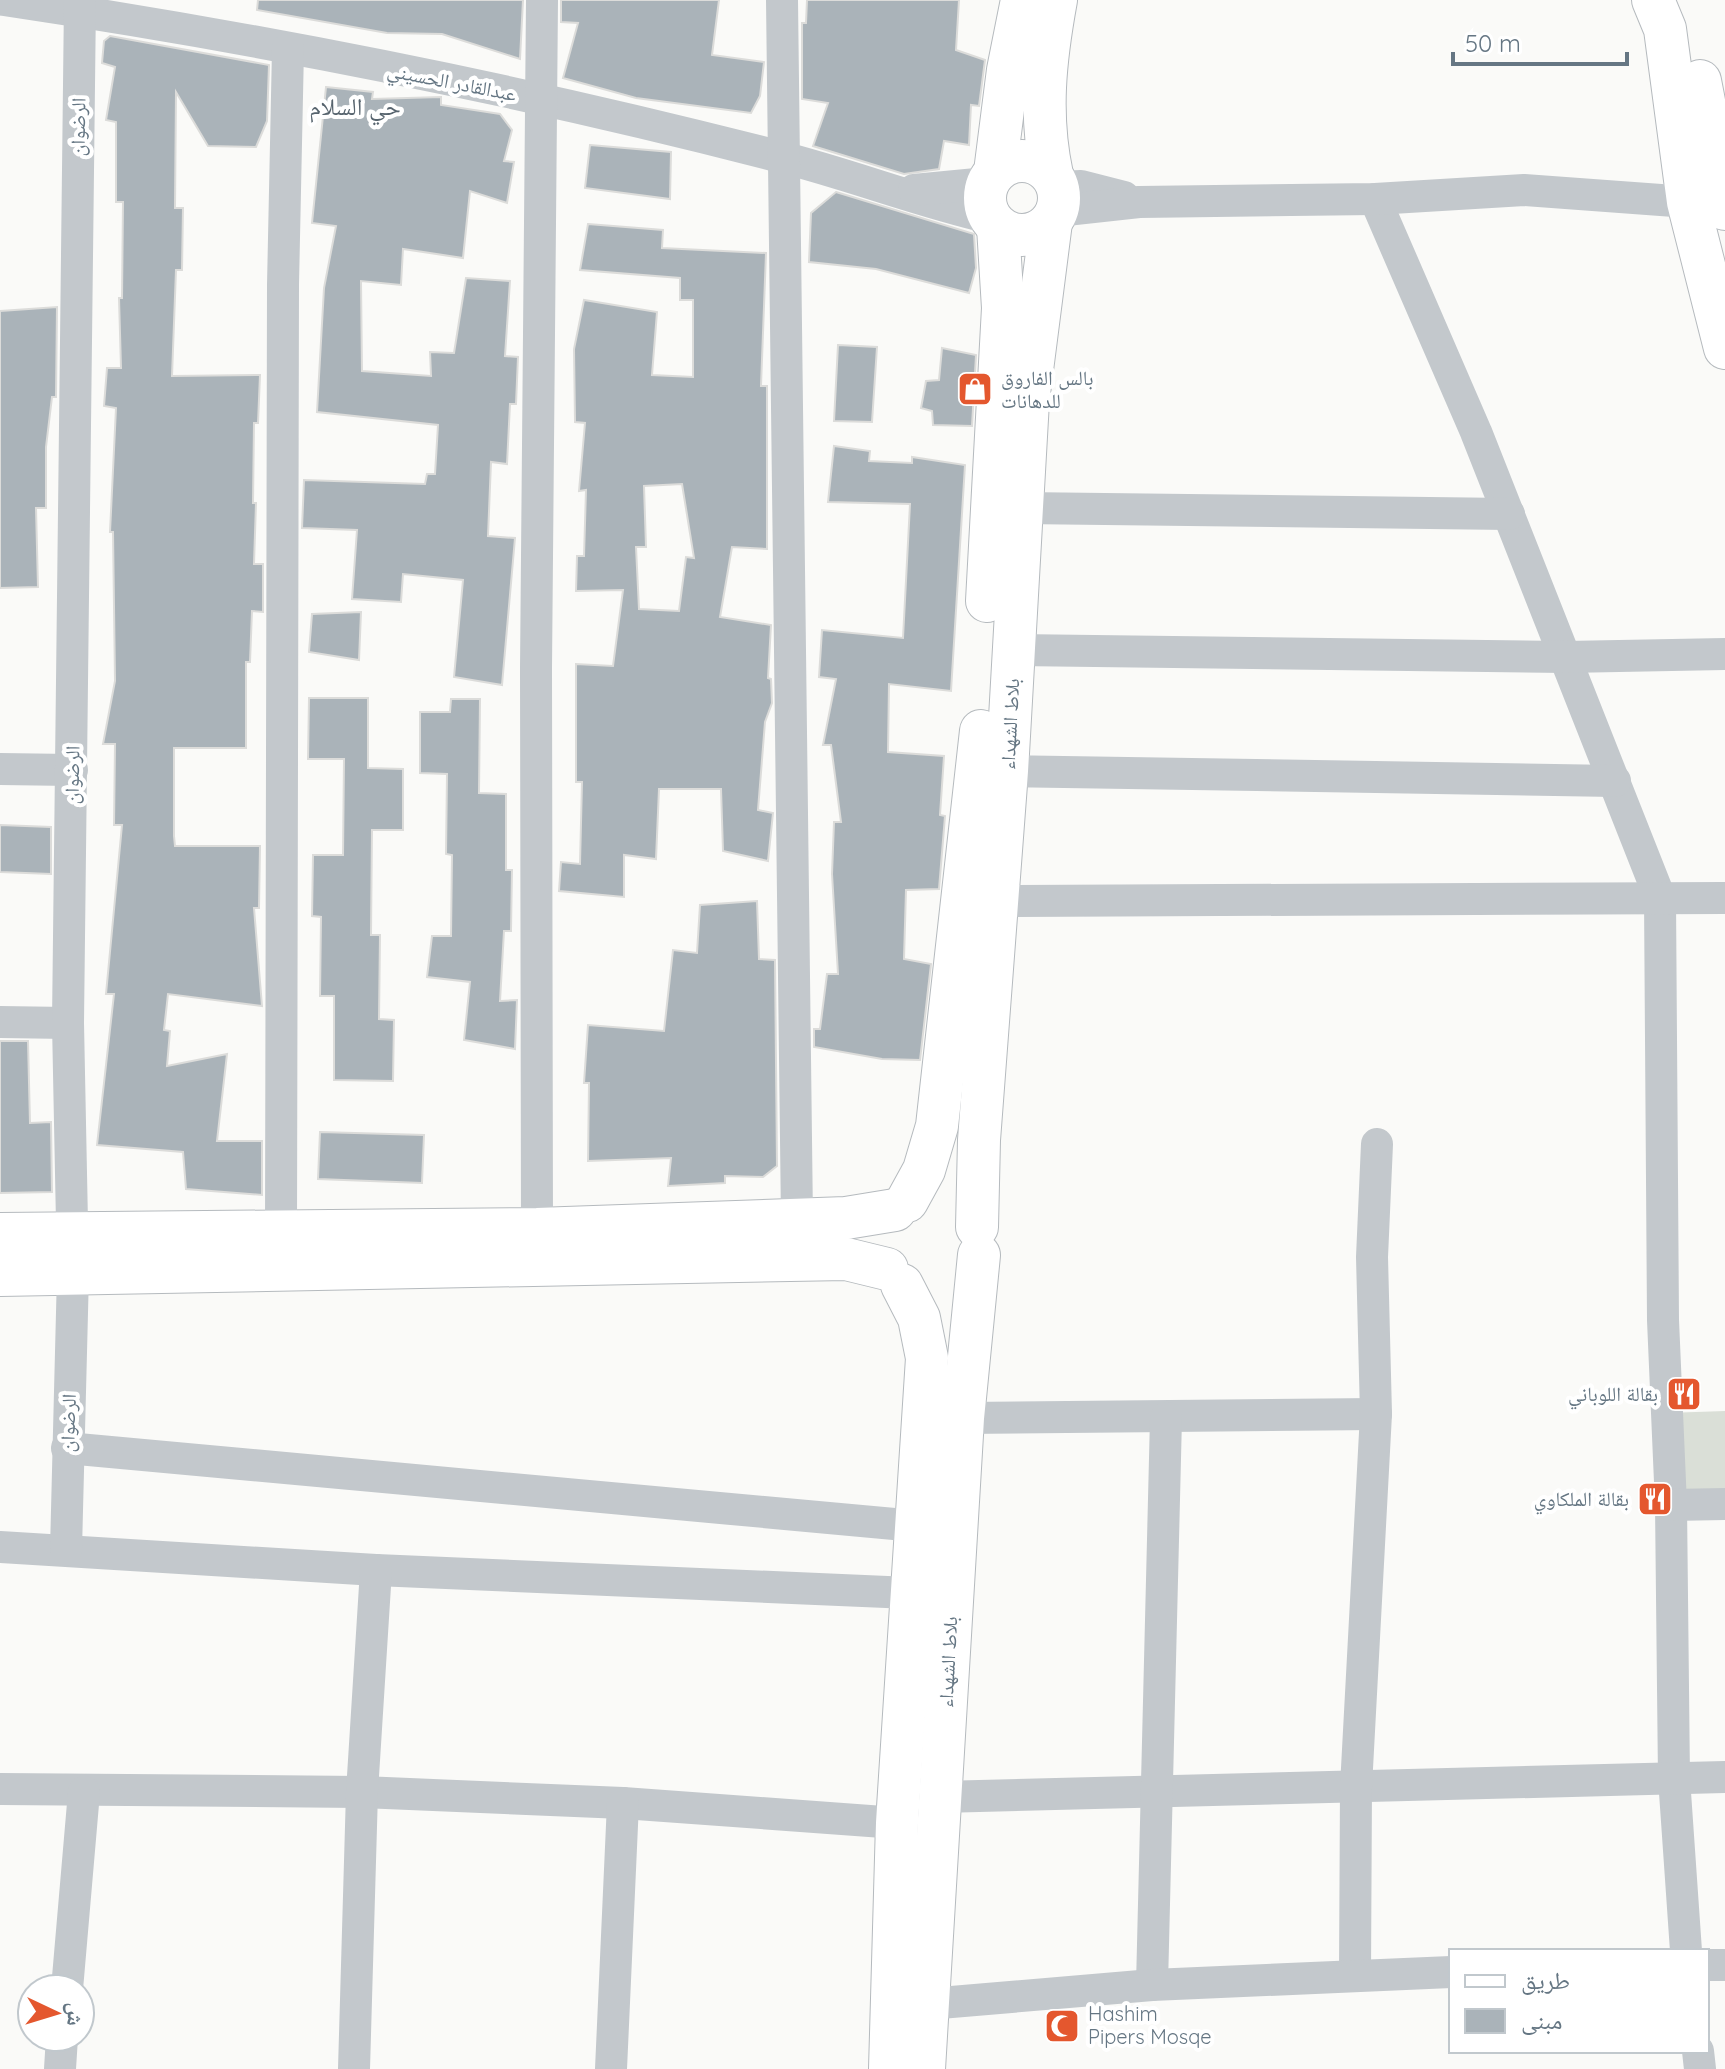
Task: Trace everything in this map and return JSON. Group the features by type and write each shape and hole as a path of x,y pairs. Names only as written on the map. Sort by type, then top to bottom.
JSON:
{"main road":[{"name":"بلاط الشهداء","path":"901,1206 931,1154 937,1126 981,729 1003,308 1003,264 993,200 1012,44 1022,0"},
{"name":"بلاط الشهداء","path":"924,2069 1028,401 1055,199 1045,140 1043,90 1056,0"},
{"path":"1653,0 1665,29 1715,202"},
{"path":"1675,0 1687,22 1715,202 1725,348"},
{"path":"1018,160 1043,166 1055,199 1032,234 1009,233 993,200 1018,160"},
{"path":"931,1154 948,1165 978,1168"},
{"path":"0,1234 73,1253 846,1259 894,1277 914,1292 942,1293 966,1280 978,1241 960,1204 948,1198 920,1196 901,1206 846,1218 537,1229 281,1231 73,1253 0,1275"},
{"path":"894,1277 883,1257 883,1232 901,1206"},
{"path":"846,1218 853,1234 846,1259"},
{"path":"846,1259 886,1294 909,1324 927,1358"},
{"name":"بلاط الشهداء","path":"890,2069 897,1823 927,1358 919,1318 894,1277"}],"street":[{"name":"عبدالقادر الحسيني","path":"4,0 80,6 538,99 784,158 895,192 993,200"},
{"path":"537,1229 538,99 542,0"},
{"path":"782,0 797,1220"},
{"name":"الرضوان","path":"66,1550 73,1253 68,1023 80,6"},
{"path":"281,1231 283,317 288,49"},
{"path":"1055,199 1139,202 1375,199 1524,190 1715,202"},
{"path":"1375,199 1509,514 1660,898 1663,1320 1671,1505 1674,1778 1686,1949"},
{"path":"1021,508 1509,514"},
{"path":"1014,650 1566,657 1725,654"},
{"path":"0,769 72,770"},
{"path":"1007,771 1615,781"},
{"path":"998,901 1725,898"},
{"path":"0,1022 68,1023"},
{"path":"1355,1974 1356,1787 1376,1414 1372,1257 1377,1144"},
{"path":"963,1418 1376,1414"},
{"path":"1152,1985 1166,1418"},
{"path":"67,1448 916,1526"},
{"path":"1671,1505 1725,1504"},
{"path":"0,1547 376,1570 910,1593"},
{"path":"354,2069 362,1792 376,1570"},
{"path":"940,1797 1725,1777"},
{"path":"0,1789 362,1792 623,1803 897,1823"},
{"path":"68,1973 84,1792"},
{"path":"611,2069 623,1803"},
{"path":"928,2004 1152,1985 1449,1972"}],"shaded area":[{"path":"1725,1411 1725,1504 1671,1505 1666,1413"}],"building":[{"path":"258,0 523,0 520,59 442,34 387,33 257,10"},
{"path":"561,0 719,0 712,55 764,62 760,96 751,113 636,98 563,78 578,23 561,22"},
{"path":"807,0 959,0 956,50 985,60 979,106 971,105 969,145 944,141 939,169 904,174 813,146 828,103 802,99 802,23 806,23"},
{"path":"110,36 269,65 267,121 256,147 208,146 176,92 175,208 183,208 182,270 176,270 172,376 260,375 258,423 254,423 253,503 256,503 254,564 263,564 263,612 252,611 250,662 246,662 246,748 174,748 174,836 175,846 260,846 259,908 254,908 262,1006 168,994 164,1030 170,1031 167,1066 227,1054 217,1141 262,1141 262,1195 186,1189 183,1152 97,1145 114,994 106,994 122,825 114,825 115,744 103,744 115,681 113,532 110,532 116,408 104,406 107,368 121,368 119,298 122,298 123,202 116,202 116,122 106,120 115,67 102,63 104,41"},
{"path":"326,87 373,92 372,99 441,97 441,105 500,114 512,130 504,161 514,162 507,203 470,191 463,258 403,249 401,285 361,281 362,371 431,376 430,352 454,353 466,278 510,281 505,356 518,357 516,404 510,404 507,464 491,462 488,536 515,538 502,685 454,677 463,580 403,574 401,602 352,599 357,530 302,528 304,480 425,484 427,474 435,474 438,425 317,412 324,288 336,226 312,223"},
{"path":"590,145 671,152 670,199 585,188"},
{"path":"836,192 974,234 976,268 969,293 876,269 809,262 811,213"},
{"path":"588,224 663,230 662,248 766,253 761,386 767,386 767,549 732,547 720,617 771,625 768,678 771,679 772,703 765,722 758,810 773,813 768,861 723,851 721,789 659,789 656,859 624,855 624,897 559,891 561,862 580,864 582,782 576,782 576,664 613,666 623,590 576,591 577,556 584,556 586,490 579,491 585,423 575,422 574,349 584,300 657,312 652,375 693,377 693,300 680,300 680,278 580,270","holes":["682,484 694,558 686,557 679,611 639,609 636,547 646,547 644,486"]},
{"path":"57,307 56,397 52,397 46,447 46,508 36,508 38,587 0,588 0,311"},
{"path":"838,345 877,347 872,422 834,421"},
{"path":"942,348 976,355 972,426 933,425 932,411 921,408 926,381 939,380"},
{"path":"834,446 870,451 869,461 912,463 912,457 965,465 951,691 889,684 888,752 944,756 940,815 945,816 939,889 906,890 904,959 931,964 920,1060 882,1059 814,1047 814,1029 820,1029 827,974 838,974 832,874 834,822 841,822 831,745 823,745 836,679 819,677 822,630 903,638 910,504 828,502"},
{"path":"361,612 359,660 309,652 312,614"},
{"path":"309,698 368,698 368,768 403,769 403,830 372,830 371,935 380,935 379,1019 394,1020 393,1081 334,1080 334,996 320,996 321,917 312,916 313,855 343,855 344,759 308,759"},
{"path":"451,699 480,699 479,793 506,794 506,870 512,870 511,931 504,931 500,1001 517,1000 515,1049 464,1040 470,982 427,977 432,936 451,936 452,855 446,854 447,774 420,773 420,712 450,712"},
{"path":"0,825 51,827 51,874 0,872"},
{"path":"757,901 759,959 775,960 777,1166 763,1177 725,1176 725,1183 668,1186 671,1158 588,1161 589,1083 584,1083 588,1025 664,1031 673,950 697,953 700,905"},
{"path":"0,1041 28,1041 30,1123 51,1122 52,1192 0,1193"},
{"path":"320,1132 424,1135 422,1183 318,1179"}],"place":[{"name":"بالس الفاروق للدهانات","path":"975,389"},
{"name":"بقالة اللوباني","path":"1684,1394"},
{"name":"بقالة الملكاوي","path":"1655,1499"},
{"name":"Hashim Pipers Mosqe","path":"1062,2026"}],"district":[{"name":"حي السلام","path":"355,107"}]}
